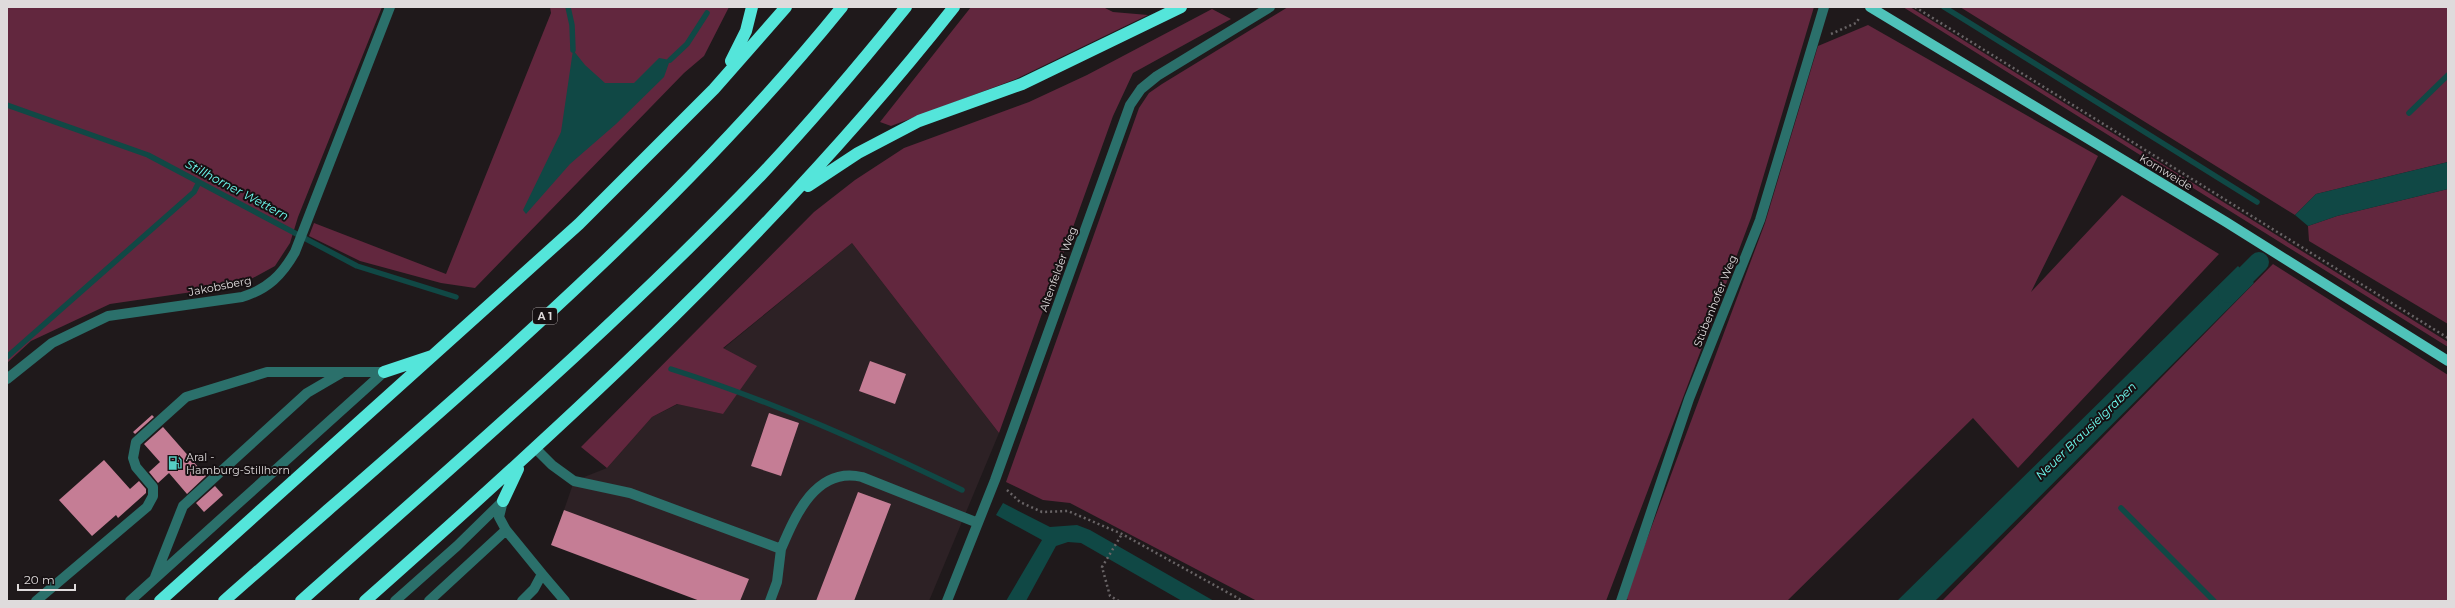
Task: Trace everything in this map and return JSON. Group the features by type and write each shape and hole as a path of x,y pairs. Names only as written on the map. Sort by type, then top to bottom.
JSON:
{"highway":[{"path":"714,89 737,51 746,31 752,7"},
{"path":"160,601 437,354 579,224 714,89 786,7"},
{"name":"A 1","path":"224,601 511,347 608,258 722,142 811,46 842,7"},
{"path":"300,601 557,374 645,291 761,174 850,76 906,7"},
{"path":"365,601 521,463 672,320 794,195 877,101 954,7"},
{"path":"794,195 858,153 888,136 919,121 1035,79 1181,7"},
{"path":"384,372 437,354"},
{"path":"503,501 521,463"}],"main road":[{"name":"Kornweide","path":"1866,10 2226,222 2448,361"}],"street":[{"name":"Jakobsberg","path":"7,379 52,343 108,316 242,297 265,288 279,276 295,252 304,231 390,7"},
{"name":"Altenfelder Weg","path":"947,601 996,480 1130,105 1141,89 1157,76 1270,7"},
{"name":"Stübenhofer Weg","path":"1622,601 1687,406 1760,220 1812,42 1824,7"},
{"path":"36,601 148,507 153,496 152,487 136,467 133,458 136,442 186,397 267,372 384,372"},
{"path":"153,580 184,506 307,393 343,372"},
{"path":"130,601 384,372"},
{"path":"536,449 552,465 574,481 630,493 781,549"},
{"path":"770,601 777,582 781,549 794,518 812,492 822,484 846,475 862,477 978,523"},
{"path":"503,501 499,517 506,530 565,601"},
{"path":"395,601 457,546 503,501"},
{"path":"429,601 506,530"},
{"path":"522,601 534,590 542,574"}],"path":[{"path":"1915,7 2448,338"},
{"path":"1812,42 1856,23 1866,10"},
{"path":"996,480 1020,502 1042,512 1068,511 1122,534 1243,601"},
{"path":"1119,601 1110,596 1102,567 1122,534"}],"shaded area":[{"path":"7,7 382,7 298,217 290,243 275,266 240,285 110,304 31,341 7,363"},
{"path":"550,7 729,7 704,56 684,73 475,288 441,283 360,261 309,236 314,223 446,274 551,13"},
{"path":"971,7 1103,7 1113,12 1148,15 1016,79 891,126 880,122"},
{"path":"1288,7 1814,7 1751,218 1606,601 1257,601 1070,503 1043,500 1006,482 1139,108 1149,93 1162,84"},
{"path":"1903,7 1910,7 2448,342 2448,347"},
{"path":"1960,7 2448,7 2448,162 2316,194 2295,215"},
{"path":"1212,9 1231,19 1133,73 1113,116 999,433 852,243 723,348 757,366 723,414 677,404 652,417 607,468 581,447 814,212 855,180 904,148 1029,102 1087,75"},
{"path":"1868,25 2098,156 2031,292 2122,195 2219,254 2018,468 1973,418 1787,601 1630,601 1625,598 1765,223 1818,46"},
{"path":"2448,189 2448,324 2309,241 2308,226 2337,216"},
{"path":"852,243 999,433 929,601 700,601 564,510 574,481 607,468 652,417 678,404 723,414 723,349"},
{"path":"2273,264 2448,375 2448,601 1942,601"}],"water":[{"path":"573,50 585,65 605,83 634,83 659,58 670,60 664,77 616,124 570,164 526,214 523,210 561,132"},
{"path":"2448,162 2448,189 2337,216 2308,226 2295,215 2316,194"},
{"path":"2238,266 2254,283 1935,601 1897,601"},
{"path":"1003,503 1050,527 1077,525 1090,530 1214,601 1182,601 1081,543 1068,542 1056,546 1026,601 1006,601 1042,540 996,515"}],"building":[{"path":"870,361 906,374 895,404 859,391"},
{"path":"769,413 799,423 781,476 751,466"},
{"path":"152,415 154,417 135,434 133,432"},
{"path":"163,427 206,476 187,494 169,473 158,483 149,472 160,462 144,444"},
{"path":"104,460 130,489 139,481 146,489 146,493 118,518 116,515 92,536 59,500"},
{"path":"215,486 223,495 204,512 196,503"},
{"path":"858,492 891,504 854,601 816,601"},
{"path":"564,510 749,579 740,601 700,601 551,545"}],"waterway":[{"path":"568,7 572,25 573,50"},
{"path":"1944,7 2257,202"},
{"path":"670,60 687,44 707,13"},
{"path":"2409,113 2448,75"},
{"name":"Stillhorner Wettern","path":"7,105 148,155 357,266 456,297"},
{"path":"7,357 194,192 199,182"},
{"name":"Neuer Brausielgraben","path":"2228,293 2259,262"},
{"path":"671,369 746,395 819,424 962,490"},
{"path":"2121,508 2214,601"}],"place":[{"name":"Aral - Hamburg-Stillhorn","path":"175,463"}]}
